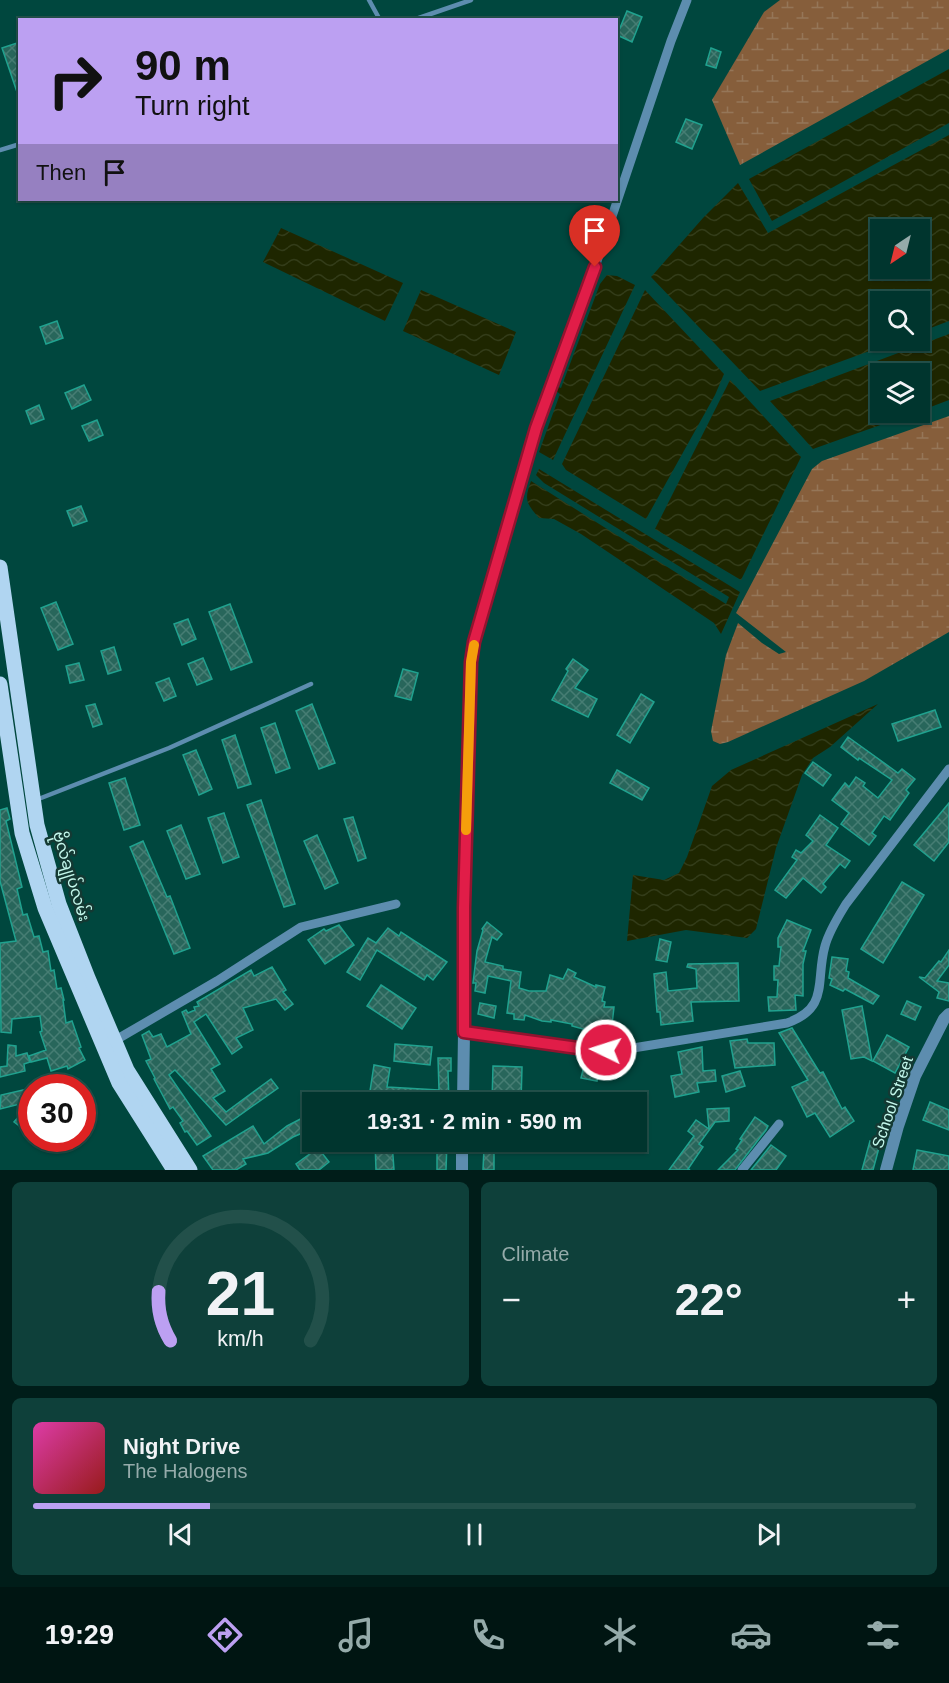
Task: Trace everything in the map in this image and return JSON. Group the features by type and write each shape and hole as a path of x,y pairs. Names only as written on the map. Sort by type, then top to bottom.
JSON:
{"main road":[{"name":"ဗိုလ်ချုပ်လမ်း","path":"0,567 37,825 59,904 114,1041 171,1164"},
{"name":"ဗိုလ်ချုပ်လမ်း","path":"0,684 22,833 45,908 119,1083 171,1164 190,1170"}],"street":[{"path":"618,199 687,0"},
{"path":"463,1092 465,884 471,662 474,642 536,428 617,201"},
{"path":"464,1032 606,1050 627,1049 776,1024 802,1017 814,1004 818,993 825,946 846,904 949,769"},
{"path":"114,1041 217,981 301,927 396,904"},
{"name":"School Street","path":"886,1170 915,1076 944,1019 949,1014"},
{"path":"742,1170 779,1124"},
{"path":"462,1152 462,1170"}],"lane":[{"path":"369,0 379,18"},
{"path":"418,18 471,0"},
{"path":"0,150 18,145"},
{"path":"34,801 169,748 311,684"}],"green space":[{"path":"780,0 949,0 949,49 740,165 712,100 764,12"},
{"path":"949,416 949,632 864,681 728,742 720,744 713,741 711,731 726,655 738,623 779,654 786,652 736,613 812,469 822,461"}],"water":[{"path":"949,69 949,123 772,221 749,179"},
{"path":"949,135 949,321 930,328 930,291 870,291 870,351 760,391 651,277 703,218 738,183 768,233"},
{"path":"281,228 403,283 385,321 263,262"},
{"path":"607,275 617,276 635,285 553,460 539,452 560,394 555,390 558,387 561,388 600,284"},
{"path":"421,290 516,332 499,375 403,331"},
{"path":"645,290 724,374 715,395 646,519 566,470 562,464"},
{"path":"949,334 949,400 930,407 930,363 872,363 904,351 930,351 930,341"},
{"path":"870,364 870,423 886,423 813,449 770,401"},
{"path":"730,380 801,457 741,580 655,529"},
{"path":"539,469 740,592 721,634 714,623 581,534 554,519 539,518 531,509 527,497 531,481 726,604 729,597 544,483 536,475"},
{"path":"878,704 830,747 813,758 802,775 776,848 756,929 747,938 686,930 627,941 633,875 664,880 679,873 687,857 712,786 731,770"}],"building":[{"path":"627,11 642,17 632,42 618,35"},
{"path":"18,43 18,95 2,48"},
{"path":"711,48 721,52 716,68 706,65"},
{"path":"686,119 702,125 692,149 676,142"},
{"path":"57,321 63,338 46,344 40,327"},
{"path":"84,385 91,400 72,409 65,393"},
{"path":"39,405 44,419 31,424 26,411"},
{"path":"97,420 103,435 89,441 82,426"},
{"path":"81,506 87,521 73,526 67,511"},
{"path":"56,602 73,644 58,650 41,608"},
{"path":"230,604 252,662 231,670 209,612"},
{"path":"188,619 196,639 182,645 174,624"},
{"path":"114,647 121,670 108,674 101,651"},
{"path":"203,658 212,679 197,685 188,664"},
{"path":"573,659 588,670 575,688 597,699 588,717 552,700"},
{"path":"79,663 84,680 70,683 66,666"},
{"path":"403,669 418,673 411,700 395,696"},
{"path":"169,678 176,696 164,701 156,683"},
{"path":"641,694 654,702 630,743 617,735"},
{"path":"95,704 102,724 93,727 86,706"},
{"path":"312,704 335,763 319,769 296,711"},
{"path":"935,710 941,727 898,741 892,724"},
{"path":"275,723 290,768 276,773 261,728"},
{"path":"235,735 251,784 238,788 222,740"},
{"path":"848,737 898,773 902,769 915,779 906,790 909,793 890,820 884,816 872,833 876,836 869,845 841,824 849,813 832,800 845,783 849,787 856,777 865,783 863,786 878,798 892,780 841,747"},
{"path":"196,750 212,789 199,795 183,755"},
{"path":"813,762 831,775 823,786 805,773"},
{"path":"617,770 649,788 642,800 610,783"},
{"path":"125,778 140,825 124,830 109,783"},
{"path":"261,800 295,904 284,907 247,805"},
{"path":"949,803 949,842 934,861 914,845"},
{"path":"7,808 10,819 6,821 22,887 17,889 23,915 27,914 34,937 39,936 43,952 48,951 51,971 54,970 57,989 61,988 64,1000 66,1023 72,1021 81,1047 79,1048 85,1060 68,1069 67,1066 51,1071 47,1058 31,1062 29,1056 46,1050 40,1032 42,1031 40,1016 12,1019 11,1033 1,1032 0,943 16,941 0,881 0,810"},
{"path":"224,813 239,857 223,863 208,818"},
{"path":"820,815 838,828 826,845 850,861 845,868 840,864 823,884 826,887 821,893 803,878 786,898 775,890 797,860 792,857 796,850 801,853 813,841 806,835"},
{"path":"353,817 366,858 358,861 344,819"},
{"path":"181,825 200,874 186,879 167,831"},
{"path":"317,835 338,883 325,889 304,841"},
{"path":"143,841 167,897 170,896 190,948 174,954 130,847"},
{"path":"902,882 924,895 883,963 861,949"},
{"path":"787,920 811,930 803,951 806,951 803,964 803,996 795,995 796,1010 769,1011 768,997 777,997 778,980 774,980 774,966 779,966 781,947 778,947 778,938"},
{"path":"487,922 502,934 497,940 492,937 485,962 503,966 503,969 521,972 519,988 529,991 546,991 550,975 563,979 568,969 576,973 574,977 596,987 596,985 605,987 602,1001 605,1002 604,1007 614,1007 612,1025 601,1026 600,1031 551,1020 551,1022 542,1021 525,1015 524,1020 514,1019 514,1014 507,1013 511,981 488,976 485,993 475,991 476,983 473,983 477,951 482,929"},
{"path":"339,925 354,945 325,964 308,940 324,929 326,931"},
{"path":"388,928 399,936 401,932 447,962 433,980 427,975 424,980 377,950 360,980 347,972 368,938 376,943"},
{"path":"660,939 671,942 667,962 656,960"},
{"path":"949,950 949,965 937,981 949,983 949,1001 937,998 939,992 919,977 925,978"},
{"path":"832,957 848,959 846,971 849,972 848,978 879,996 873,1004 845,989 843,991 830,985"},
{"path":"738,963 739,1001 691,1002 693,1021 661,1025 660,1012 657,1012 654,974 666,972 668,991 697,988 696,969 687,967 688,964"},
{"path":"272,967 286,990 283,992 293,1004 285,1010 276,999 243,1008 253,1030 236,1038 242,1047 232,1054 206,1014 194,1022 220,1064 211,1069 225,1091 213,1098 226,1112 271,1079 278,1088 226,1125 175,1070 169,1075 211,1136 197,1145 187,1131 185,1132 180,1123 183,1121 173,1107 170,1109 154,1079 146,1061 151,1059 142,1035 149,1031 153,1037 161,1034 167,1047 191,1034 182,1012 186,1010 188,1013 195,1010 194,1007 199,1006 197,1002 251,970 254,976"},
{"path":"381,985 416,1008 402,1029 367,1006"},
{"path":"907,1001 921,1007 915,1020 901,1014"},
{"path":"480,1003 496,1006 494,1018 478,1014"},
{"path":"862,1006 872,1061 864,1057 851,1059 842,1010"},
{"path":"792,1028 820,1073 823,1072 842,1109 845,1107 854,1121 830,1137 815,1113 807,1117 792,1087 808,1080 779,1033"},
{"path":"887,1035 909,1047 895,1073 873,1061"},
{"path":"747,1039 748,1043 774,1043 775,1065 735,1068 730,1041"},
{"path":"395,1044 432,1047 430,1065 394,1061"},
{"path":"8,1045 16,1046 16,1056 27,1053 30,1062 24,1064 25,1071 0,1077 0,1067 7,1066"},
{"path":"702,1047 703,1071 715,1070 716,1081 697,1083 699,1092 675,1097 671,1076 682,1074 678,1052"},
{"path":"438,1058 451,1058 451,1071 448,1071 449,1092 354,1092 370,1091 374,1065 390,1068 387,1087 439,1090"},
{"path":"493,1066 522,1067 521,1092 492,1092"},
{"path":"584,1066 599,1069 597,1081 581,1078"},
{"path":"740,1071 745,1086 726,1092 722,1076"},
{"path":"18,1091 18,1104 0,1109 1,1095"},
{"path":"930,1102 949,1110 949,1130 923,1120"},
{"path":"729,1108 729,1121 715,1122 699,1144 703,1147 688,1169 690,1170 669,1170 694,1136 688,1131 696,1120 709,1129 707,1109"},
{"path":"755,1117 768,1126 766,1130 735,1170 718,1170 738,1150 736,1149 742,1140 740,1139"},
{"path":"302,1118 302,1133 268,1153 243,1159 246,1164 236,1170 213,1170 203,1156 253,1126 264,1144 287,1126"},
{"path":"870,1141 880,1144 873,1170 862,1170"},
{"path":"771,1145 786,1156 776,1170 751,1170"},
{"path":"917,1150 949,1156 949,1170 913,1170"},
{"path":"312,1152 321,1152 329,1162 319,1170 300,1170 296,1164"},
{"path":"375,1152 393,1152 394,1170 376,1170"},
{"path":"437,1152 447,1152 446,1170 437,1170"},
{"path":"484,1152 494,1152 494,1170 483,1170"}],"slow traffic":[{"path":"466,830 471,662 474,645"}],"route":[{"path":"595,267 536,428 474,642 471,662 465,884 464,1032 606,1050"}]}
